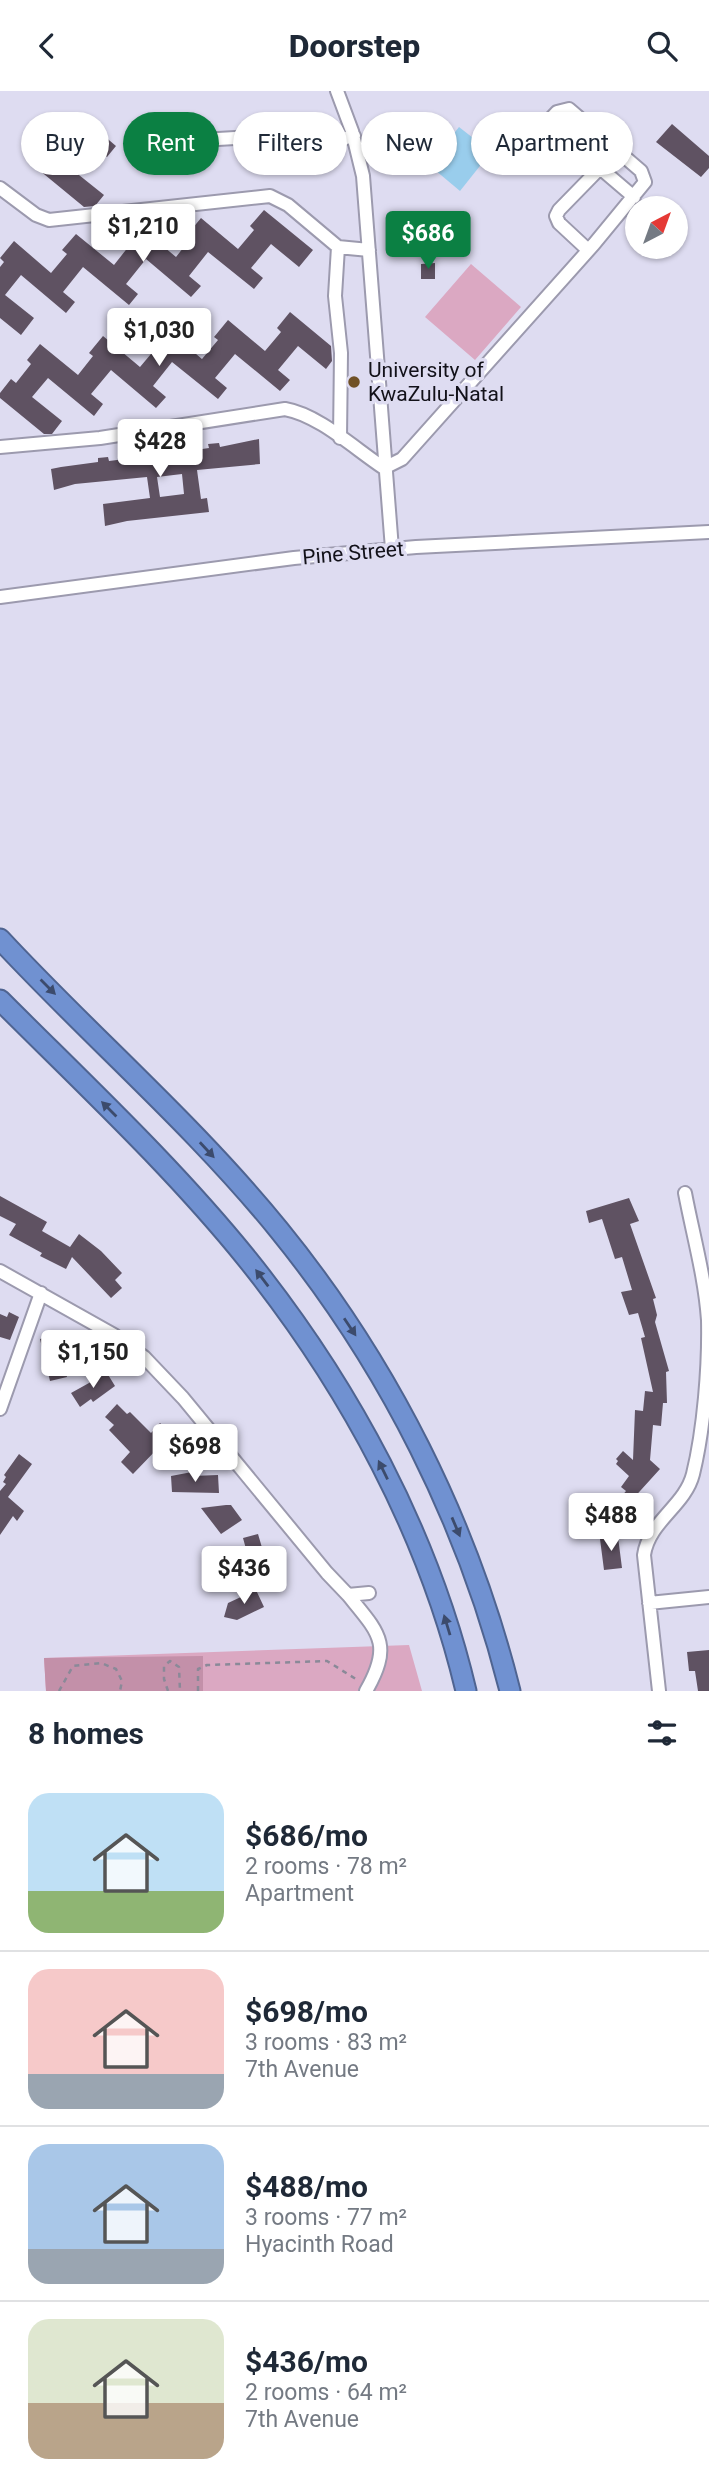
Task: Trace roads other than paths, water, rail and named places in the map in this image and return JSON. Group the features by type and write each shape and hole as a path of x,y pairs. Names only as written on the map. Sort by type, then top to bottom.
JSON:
{"highway":[{"path":"0,939 213,1155 278,1229 354,1333 400,1409 446,1504 483,1597 510,1691"},
{"path":"0,1000 191,1194 248,1259 297,1326 355,1416 383,1469 422,1554 466,1691"}],"street":[{"path":"337,91 354,137 363,176 392,549"},
{"path":"219,139 252,137 319,145 354,137"},
{"path":"633,164 641,171 645,182 635,196"},
{"path":"588,250 559,223 556,216 559,210 600,168 633,196"},
{"path":"0,188 36,215 48,220 270,196 288,205 338,247 369,250"},
{"path":"384,468 402,459 625,207"},
{"path":"338,247 335,296 341,353 340,438"},
{"path":"0,447 100,438 285,409 299,411 316,420 384,468"},
{"name":"Pine Street","path":"0,597 294,558 392,549 709,532"},
{"path":"659,1691 649,1603 646,1544 652,1532 684,1494 692,1476 709,1355 708,1317 685,1193"},
{"path":"0,1271 122,1340 144,1357 183,1398 375,1630 382,1648 376,1674 367,1689"},
{"path":"0,1409 41,1293"},
{"path":"348,1595 369,1593"},
{"path":"649,1603 709,1597"}],"water":[{"path":"459,127 471,136 473,175 460,191 441,175 457,175"}],"place":[{"name":"University of KwaZulu-Natal","path":"354,382"}]}
